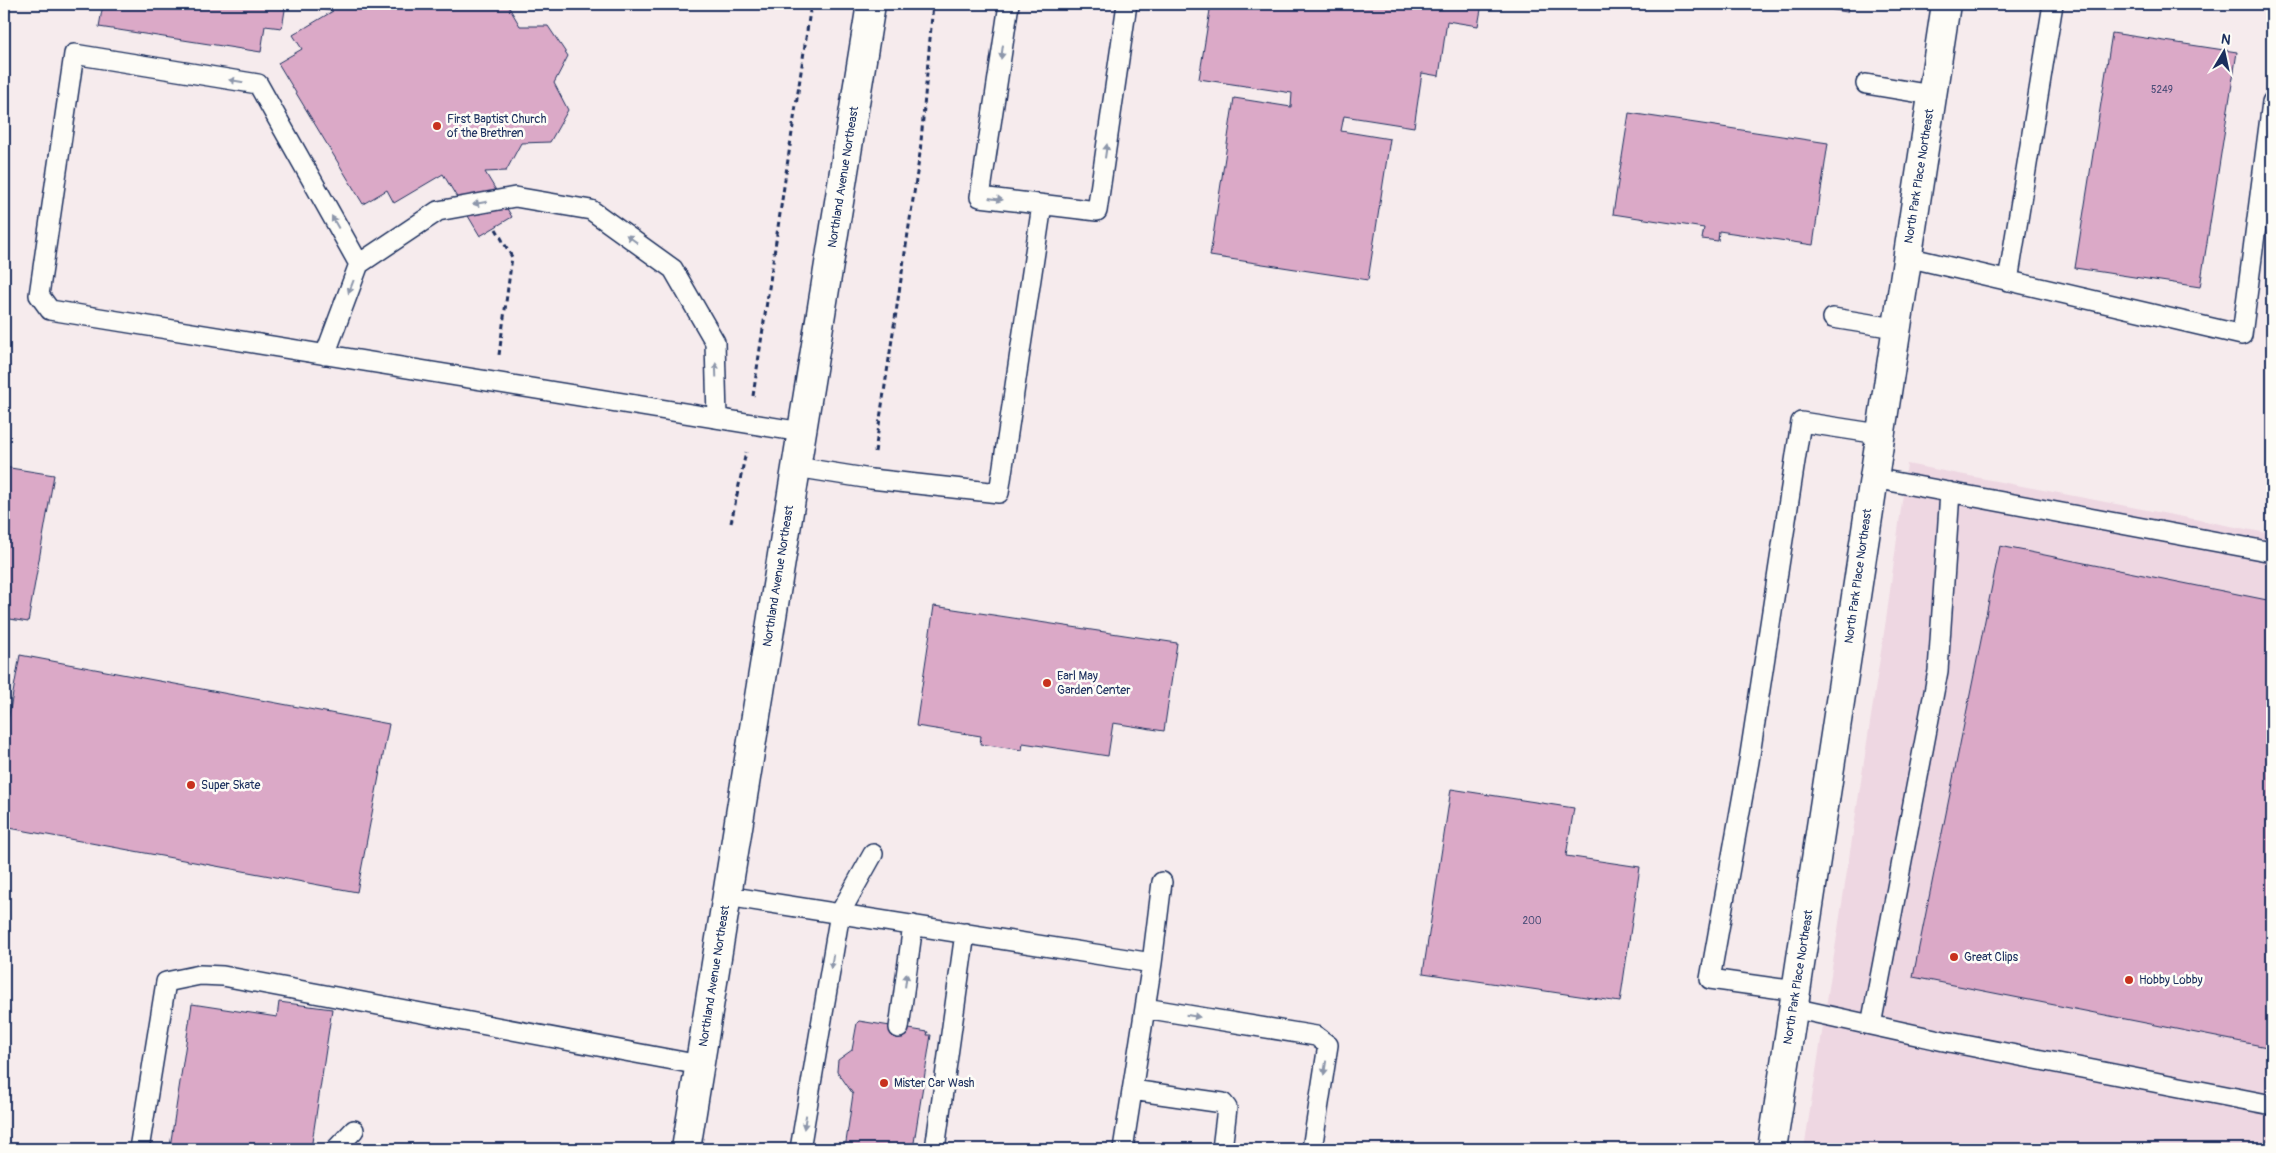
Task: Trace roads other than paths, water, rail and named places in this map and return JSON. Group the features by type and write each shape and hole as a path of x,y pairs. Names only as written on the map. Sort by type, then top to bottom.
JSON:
{"street":[{"name":"Northland Avenue Northeast","path":"686,1149 871,4"},
{"name":"North Park Place Northeast","path":"1772,1149 1879,434 1946,4"}],"lane":[{"path":"1009,4 980,197 1097,211 1127,4"},
{"path":"2008,281 2053,4"},
{"path":"359,264 258,84 74,54 39,295 50,310 802,432"},
{"path":"1866,84 1932,95"},
{"path":"1907,257 2242,335 2272,102"},
{"path":"325,355 359,264 438,211 515,197 591,210 673,268 715,342 717,418"},
{"path":"796,467 870,479 999,494 1042,205"},
{"path":"1833,318 1896,328"},
{"path":"1879,434 1801,422 1749,761 1710,979 1795,999 1871,1025 2272,1105"},
{"path":"1873,478 2272,552"},
{"path":"1871,1025 1938,671 1950,492"},
{"path":"800,1149 840,914 873,854"},
{"path":"1123,1149 1152,963 1162,882"},
{"path":"727,896 1152,963"},
{"path":"899,1028 913,925"},
{"path":"935,1149 965,933"},
{"path":"139,1149 166,982 181,978 223,976 700,1064"},
{"path":"1145,1008 1316,1036 1322,1040 1328,1046 1312,1149"},
{"path":"1132,1090 1223,1103 1227,1108 1222,1149"},
{"path":"336,1149 354,1130"}],"place":[{"name":"First Baptist Church of the Brethren","path":"437,126"},
{"name":"Earl May Garden Center","path":"1047,683"},
{"name":"Super Skate","path":"191,785"},
{"name":"Great Clips","path":"1954,957"},
{"name":"Hobby Lobby","path":"2129,980"},
{"name":"Mister Car Wash","path":"884,1083"}]}
